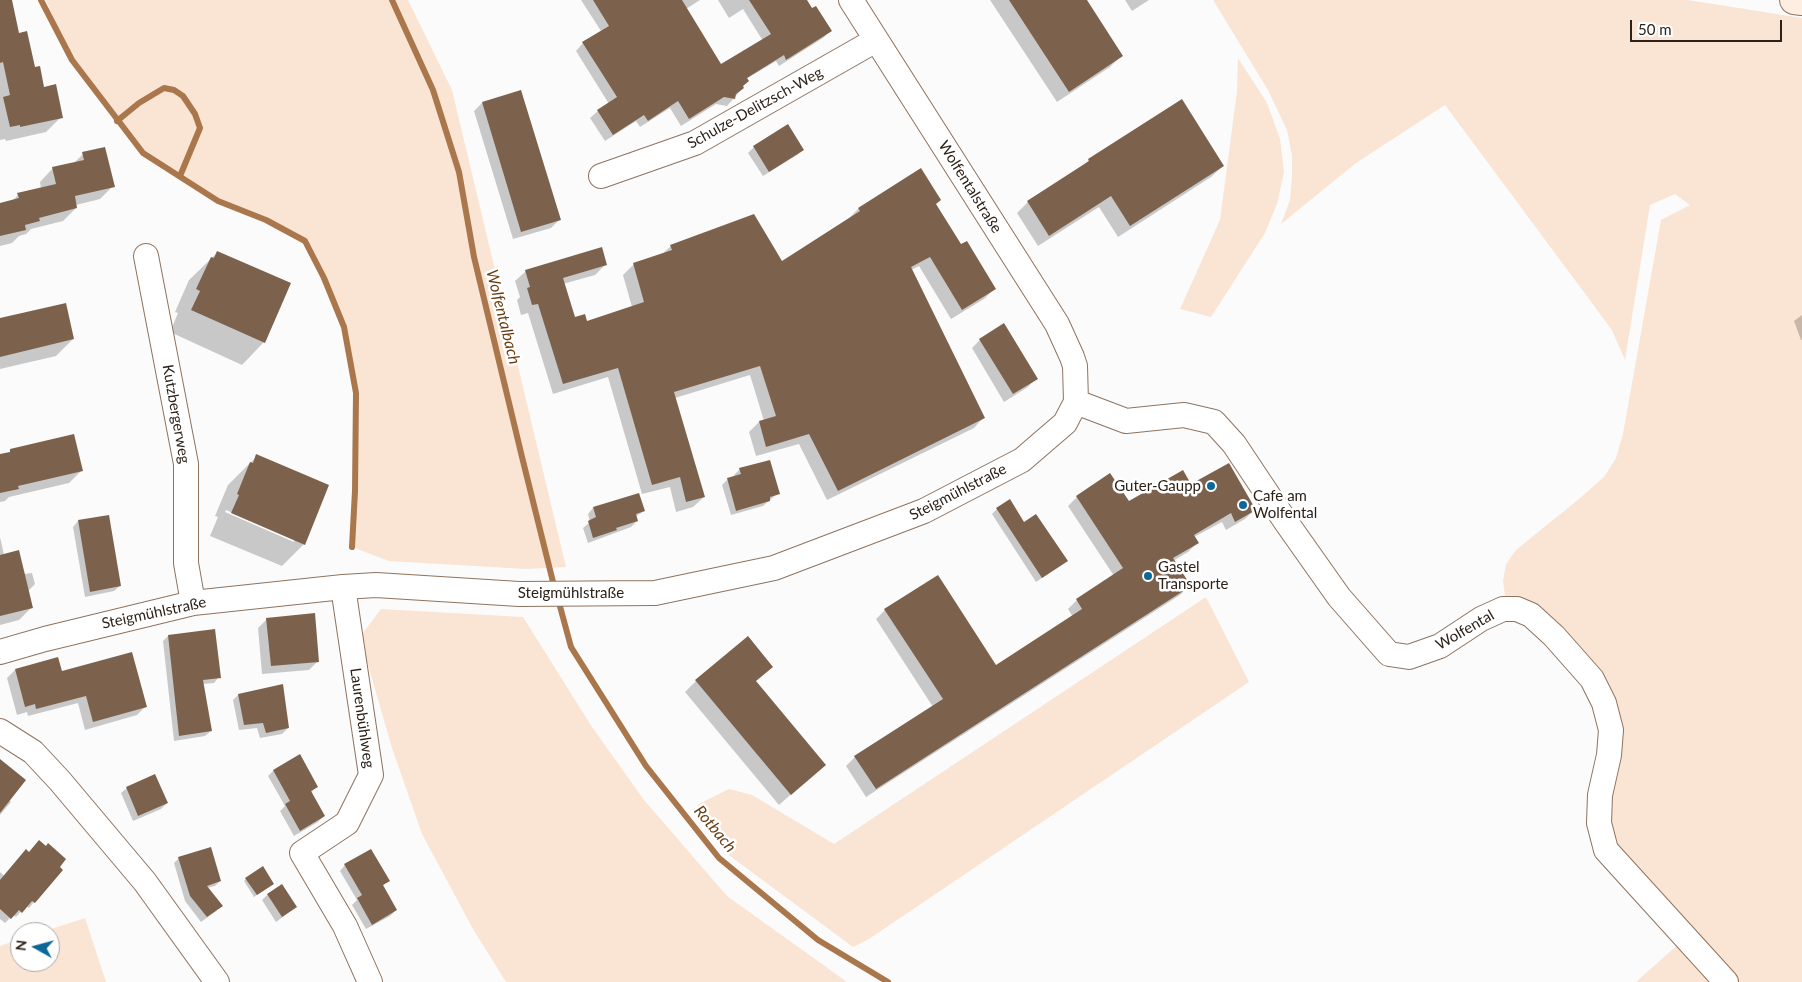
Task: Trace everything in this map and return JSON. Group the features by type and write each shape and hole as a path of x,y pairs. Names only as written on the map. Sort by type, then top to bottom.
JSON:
{"main road":[{"path":"1794,0 1802,2"}],"street":[{"name":"Wolfentalstraße","path":"851,0 1057,324 1075,366 1076,391"},
{"name":"Schulze-Delitzsch-Weg","path":"601,176 695,143 876,40"},
{"name":"Kutzbergerweg","path":"146,256 186,464 186,563 193,602"},
{"name":"Steigmühlstraße","path":"0,652 54,636 193,602 376,585 519,594 576,592 655,593 774,568 924,511 1022,460 1065,423 1076,391"},
{"name":"Wolfental","path":"1076,391 1126,420 1184,415 1214,422 1234,444 1339,597 1389,654 1409,657 1440,646 1481,619 1503,609 1517,609 1532,615 1554,636 1592,679 1604,702 1610,730 1609,755 1600,795 1599,823 1606,850 1726,982"},
{"name":"Laurenbühlweg","path":"343,587 371,776 347,823 302,853 345,926 370,982"},
{"path":"0,731 33,752 60,781 145,882 218,982"}],"shaded area":[{"path":"46,0 408,0 452,90 566,567 526,569 389,561 352,547 355,490 356,393 344,327 324,278 305,241 266,220 218,201 143,153 72,60"},
{"path":"1213,0 1688,0 1802,18 1802,982 1734,982 1609,848 1606,696 1506,603 1503,581 1506,564 1516,550 1604,477 1616,458 1623,434 1661,220 1690,205 1675,194 1650,205 1625,360 1612,330 1445,105 1356,163 1281,224 1290,200 1292,176 1292,156 1287,130 1268,90"},
{"path":"1238,58 1267,103 1280,139 1284,172 1277,204 1265,233 1211,317 1180,309 1220,220 1237,91"},
{"path":"1206,597 1249,682 869,939 853,947 722,850 697,805 729,789 752,795 834,844"},
{"path":"381,609 523,617 592,727 644,800 727,896 847,982 506,982 473,929 422,834 392,748 360,637"},
{"path":"85,918 106,982 0,982 0,946 10,942 10,972 60,972 60,926"},
{"path":"1682,941 1718,982 1636,982"}],"building":[{"path":"0,0 12,0 19,33 27,31 35,67 40,66 44,87 56,84 63,118 20,127 20,125 10,127 3,97 10,95 3,62 0,63"},
{"path":"593,0 682,0 721,64 771,34 749,0 807,0 812,8 816,6 832,31 786,60 784,55 747,78 749,81 736,94 735,99 724,97 689,119 678,101 648,121 644,115 613,135 597,110 617,97 582,42 609,26"},
{"path":"1009,0 1087,0 1123,56 1069,92"},
{"path":"521,90 561,220 521,232 482,102"},
{"path":"1182,99 1224,166 1130,226 1111,196 1049,236 1027,201 1089,161 1088,159"},
{"path":"788,124 804,150 769,172 753,146"},
{"path":"105,147 115,187 75,196 77,208 39,218 40,221 25,225 26,230 0,236 0,203 19,198 17,193 56,184 52,167 84,160 82,152"},
{"path":"921,168 941,200 936,204 961,244 967,241 996,289 962,310 930,257 911,267 985,418 838,491 809,434 766,447 759,421 776,416 760,366 674,392 705,497 686,502 680,477 652,485 618,368 563,384 538,304 532,305 527,288 530,287 525,270 602,247 607,265 563,278 575,317 585,314 587,321 644,302 633,263 672,250 670,245 754,214 782,261 860,211 858,208"},
{"path":"217,251 291,283 265,343 191,310 200,291 196,289 211,257 214,258"},
{"path":"66,303 74,339 0,357 0,318"},
{"path":"1004,323 1038,379 1013,394 979,339"},
{"path":"74,434 83,471 18,486 19,489 0,493 0,454 10,452 10,449"},
{"path":"256,454 329,485 305,545 231,513 250,462 253,463"},
{"path":"770,460 780,494 770,497 770,501 736,511 727,478 741,474 739,468"},
{"path":"1229,463 1256,510 1235,522 1231,513 1194,535 1199,543 1173,558 1191,586 876,789 854,756 943,699 884,609 938,575 996,665 1082,609 1076,599 1123,568 1076,496 1110,473 1129,501 1183,470 1191,484"},
{"path":"639,493 645,511 636,514 638,521 593,538 588,521 596,517 593,507"},
{"path":"1010,499 1024,522 1036,514 1068,561 1042,578 996,508"},
{"path":"109,515 121,586 90,592 78,520"},
{"path":"19,550 33,608 0,616 0,555"},
{"path":"315,613 319,662 271,666 266,618"},
{"path":"215,629 221,678 203,680 212,731 179,736 168,635"},
{"path":"748,636 773,667 756,681 826,765 791,795 695,680"},
{"path":"132,652 147,707 93,722 86,696 36,709 35,704 25,707 15,669 58,657 62,671"},
{"path":"283,684 289,728 266,733 263,723 244,725 238,694"},
{"path":"300,754 318,787 311,791 325,816 300,831 285,804 290,801 273,770"},
{"path":"0,759 26,780 0,813"},
{"path":"155,774 168,803 138,816 126,787"},
{"path":"39,840 46,846 48,843 66,859 60,867 63,870 35,903 32,901 22,913 19,910 11,919 0,909 0,880 26,849 29,852"},
{"path":"211,847 221,881 207,886 223,906 207,917 190,896 178,857"},
{"path":"371,849 390,881 383,885 397,910 372,925 357,898 362,895 344,864"},
{"path":"263,866 274,884 257,895 245,878"},
{"path":"282,884 297,907 282,917 267,894"}],"waterway":[{"path":"41,0 72,60 143,153 218,201 266,220 305,241 324,278 344,327 356,393 355,491 352,547"},
{"name":"Wolfentalbach","path":"392,0 433,90 459,172 474,257 555,590"},
{"path":"117,121 139,103 164,88 174,90 183,96 195,114 200,128 180,176"},
{"name":"Rotbach","path":"558,599 571,647 646,766 719,858 818,940 888,982"}],"place":[{"name":"Guter-Gaupp","path":"1211,486"},
{"name":"Cafe am Wolfental","path":"1243,505"},
{"name":"Gastel Transporte","path":"1148,576"}]}
